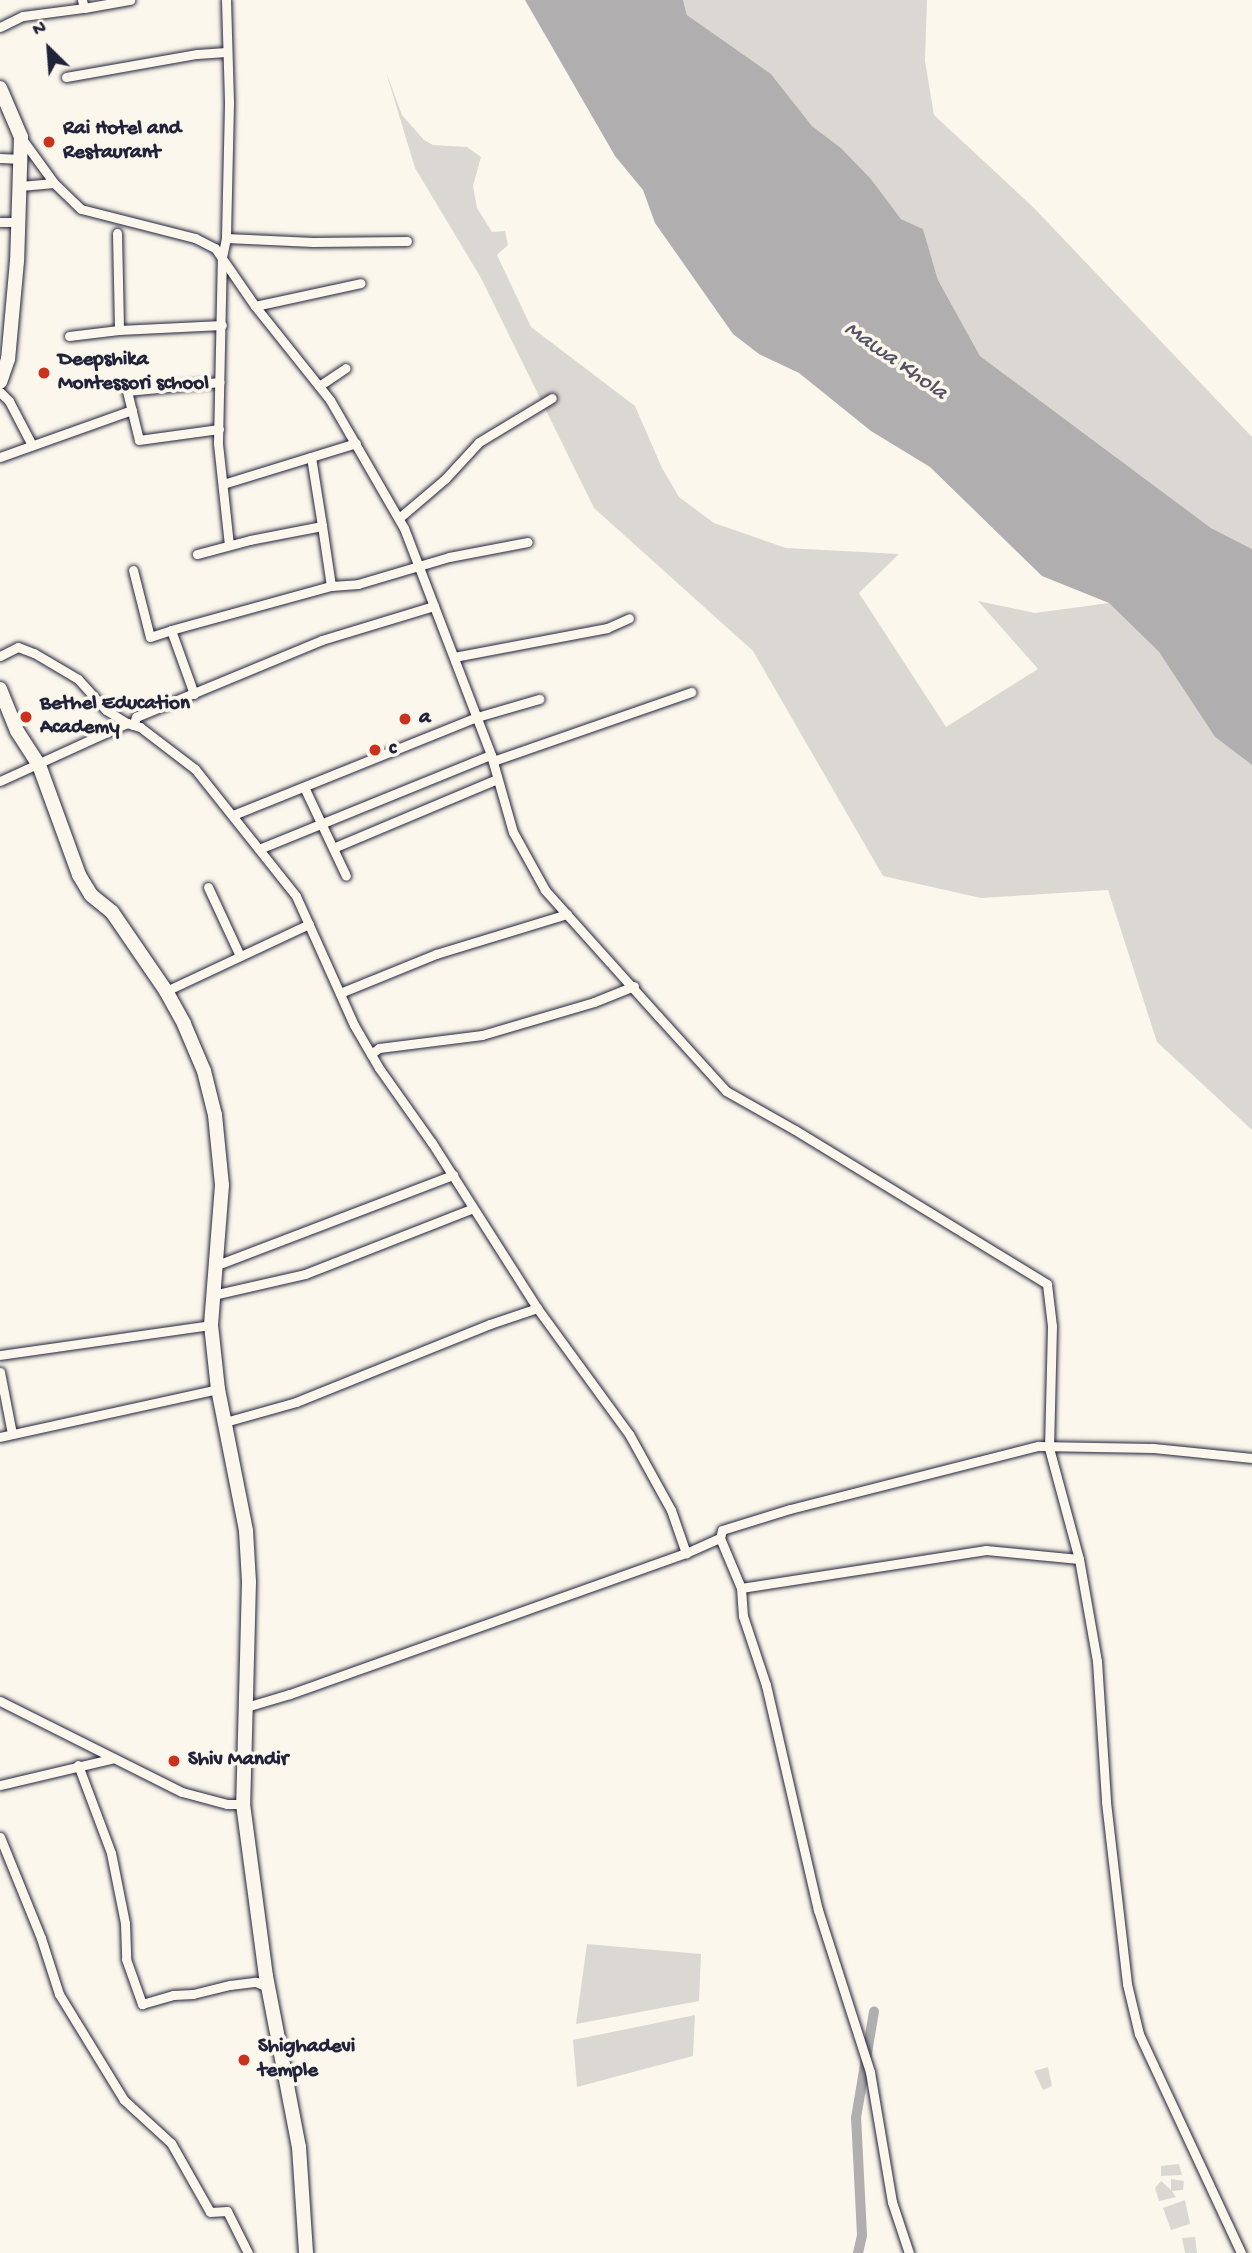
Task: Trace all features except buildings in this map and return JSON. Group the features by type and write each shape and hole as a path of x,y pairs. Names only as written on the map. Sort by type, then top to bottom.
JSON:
{"main road":[{"path":"0,88 21,137 8,359 0,382"},
{"path":"0,689 6,721 39,765 79,875 91,895 112,912 166,991 204,1071 215,1115 222,1185 211,1325 218,1389 246,1531 249,1582 243,1804 268,1987 299,2147 306,2253"}],"street":[{"path":"0,27 23,16 83,4 131,0"},
{"path":"226,0 226,238 222,257 219,429 229,545"},
{"path":"66,77 226,52"},
{"path":"21,137 54,183 81,209 195,238 215,248 256,306 319,386 399,518 492,758 513,832 545,890 726,1091 795,1130 1047,1284 1052,1326 1049,1448 1079,1559 1097,1661 1106,1802 1127,1984 1139,2034 1241,2253"},
{"path":"0,158 21,159"},
{"path":"20,186 54,183"},
{"path":"0,222 18,222"},
{"path":"117,233 119,330"},
{"path":"226,238 313,242 407,241"},
{"path":"256,306 360,283"},
{"path":"69,336 119,330 222,325"},
{"path":"319,386 346,368"},
{"path":"219,429 139,440 127,391 220,382"},
{"path":"0,392 9,401 32,445"},
{"path":"399,518 445,479 479,442 552,398"},
{"path":"0,457 132,410"},
{"path":"223,484 356,443"},
{"path":"311,457 331,586"},
{"path":"197,554 323,526"},
{"path":"133,570 150,637 331,586 358,584 419,566 528,542"},
{"path":"0,781 130,724 136,718 322,640 434,606"},
{"path":"454,657 607,628 629,618"},
{"path":"171,630 194,694"},
{"path":"0,656 18,647 34,653 78,679 106,710 195,768 296,896 371,1054 453,1175 537,1308 629,1434 671,1510 686,1553"},
{"path":"259,849 492,758 691,692"},
{"path":"233,814 477,717 539,699"},
{"path":"333,848 497,779"},
{"path":"304,787 346,876"},
{"path":"208,887 240,956"},
{"path":"340,993 436,954 567,914"},
{"path":"166,991 309,924"},
{"path":"371,1054 379,1048 482,1035 594,1002 634,986"},
{"path":"216,1265 453,1175"},
{"path":"213,1295 305,1274 473,1208"},
{"path":"225,1422 296,1402 537,1308"},
{"path":"0,1355 211,1325"},
{"path":"0,1372 12,1434"},
{"path":"0,1437 218,1389"},
{"path":"909,2253 892,2202 870,2072 818,1909 766,1685 743,1616 741,1588 720,1538 722,1530 790,1509 1038,1446 1153,1448 1252,1458"},
{"path":"246,1707 290,1695 686,1553 720,1538"},
{"path":"741,1588 986,1550 1079,1559"},
{"path":"0,1701 182,1792 227,1804 243,1804"},
{"path":"0,1785 112,1759"},
{"path":"78,1765 111,1853 125,1923 126,1959 142,2004 173,1995 193,1994 230,1985 256,1982 268,1987"},
{"path":"0,1837 41,1938 59,1994 124,2100 171,2143 210,2212 227,2211 248,2253"}],"shaded area":[{"path":"683,0 927,0 925,61 934,115 1034,208 1252,437 1252,549 1211,528 980,356 938,280 923,229 901,219 871,179 841,148 812,126 771,74 687,15"},
{"path":"386,72 402,115 424,140 433,145 467,147 481,157 473,186 477,208 492,232 505,231 508,245 497,255 531,327 635,406 662,468 679,497 714,523 786,548 899,554 859,593 946,727 1038,669 978,601 1035,613 1109,603 1159,652 1215,737 1252,765 1252,1130 1157,1042 1108,890 981,898 883,876 753,651 594,508 481,278 415,168"},
{"path":"587,1944 701,1954 699,2001 576,2024"},
{"path":"695,2015 693,2056 577,2087 573,2040"},
{"path":"1048,2067 1052,2086 1043,2090 1034,2071"},
{"path":"1179,2164 1182,2175 1161,2176 1161,2166"},
{"path":"1171,2179 1184,2181 1183,2190 1172,2191 1176,2197 1159,2201 1155,2188 1161,2181 1171,2190"},
{"path":"1185,2200 1190,2224 1171,2230 1163,2208"},
{"path":"1195,2237 1197,2253 1185,2253 1182,2238"}],"water":[{"name":"Mawa Khola","path":"525,0 683,0 687,15 771,74 812,126 841,148 871,179 901,219 923,229 938,280 980,356 1211,528 1252,549 1252,765 1215,737 1159,652 1109,603 1042,576 930,467 871,431 799,373 759,354 733,334 655,223 643,190 615,156"}],"waterway":[{"path":"858,2253 862,2235 856,2118 874,2012"}],"place":[{"name":"Rai Hotel and Restaurant","path":"49,142"},
{"name":"Deepshika Montessori school","path":"44,373"},
{"name":"Bethel Education Academy","path":"26,717"},
{"name":"a","path":"405,719"},
{"name":"c","path":"375,750"},
{"name":"Shiv Mandir","path":"174,1761"},
{"name":"Shighadevi temple","path":"244,2060"}]}
